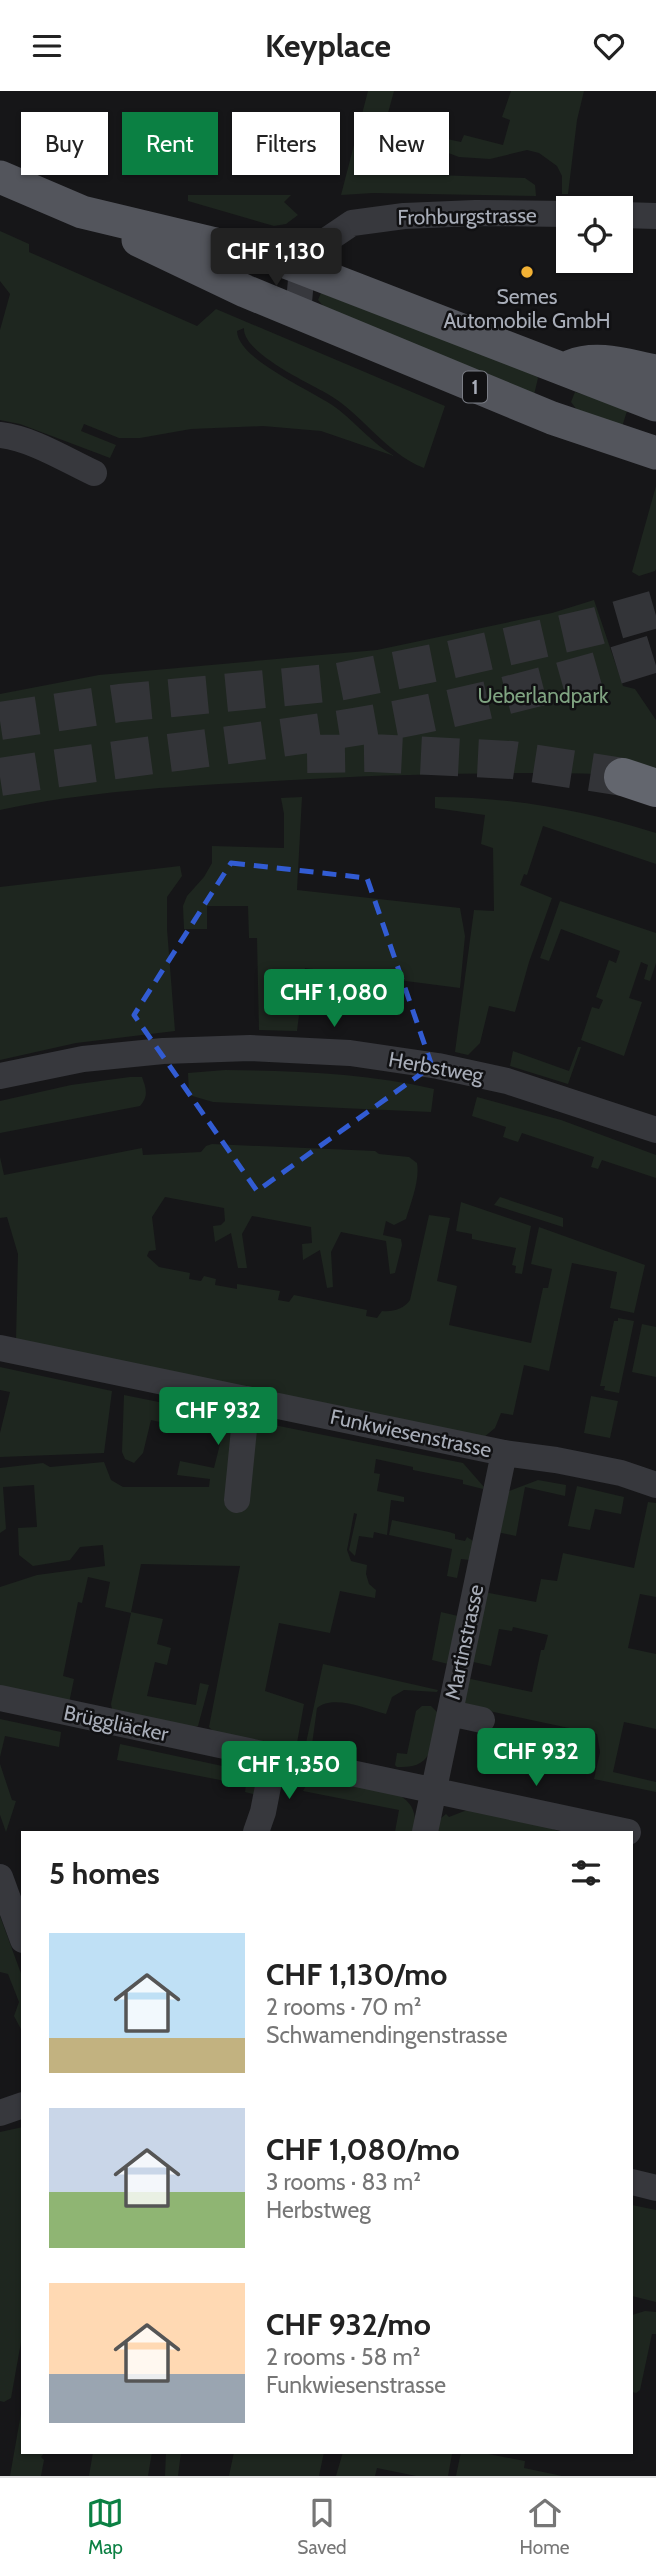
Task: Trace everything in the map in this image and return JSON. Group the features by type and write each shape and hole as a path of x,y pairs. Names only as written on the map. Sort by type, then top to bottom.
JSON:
{"main road":[{"name":"1","path":"0,177 82,212 201,271 298,313 552,418 656,453"},
{"name":"1","path":"82,212 278,259 566,369"},
{"path":"552,418 555,390 566,369 585,361 607,361 656,371"},
{"path":"566,369 656,405"}],"street":[{"name":"Frohburgstrasse","path":"302,269 324,242 352,223 376,218 475,213 556,214"},
{"path":"633,215 656,216"},
{"path":"298,313 302,269"},
{"path":"0,435 12,436 94,473"},
{"name":"Herbstweg","path":"0,1076 82,1059 163,1051 250,1048 350,1053 438,1066 507,1081 656,1130"},
{"name":"Funkwiesenstrasse","path":"0,1348 504,1453 556,1460 656,1485"},
{"path":"237,1500 247,1399"},
{"name":"Martinstrasse","path":"425,1831 504,1453"},
{"name":"Brüggliäcker","path":"0,1698 622,1831"},
{"path":"450,1713 482,1720"},
{"path":"256,1831 263,1812 274,1756"},
{"path":"0,1877 21,1935"},
{"path":"0,2113 21,2106"},
{"path":"633,2182 656,2188"}],"highlighted area":[{"path":"231,863 367,878 432,1066 257,1191 134,1015"}],"green space":[{"path":"368,91 394,91 388,112 363,112"},
{"path":"511,91 584,91 577,120 568,194 562,194 562,176 557,166 539,153 527,150 490,159 459,157 449,153 449,139 461,142 464,135 503,145 510,120 502,117"},
{"path":"354,145 354,175 525,178 535,185 536,196 373,193 341,195"},
{"path":"188,195 291,195 284,202 298,215 286,224 274,226 188,201"},
{"path":"0,231 29,244 29,252 197,326 216,309 445,406 424,468 397,453 339,401 264,356 253,347 244,328 237,331 241,342 250,353 280,375 339,410 394,456 321,431 263,426 191,429 140,438 119,438 84,424 81,431 116,445 110,458 20,424 0,420 0,330 10,294 0,281"},
{"path":"321,293 536,374 538,378 534,395 326,309 318,300"},
{"path":"575,392 628,408 620,433 583,418 571,402"},
{"path":"656,486 656,569 639,576 632,572"},
{"name":"Ueberlandpark","path":"594,600 623,686 635,689 656,720 656,780 563,773 336,778 116,792 0,810 0,694 99,675 377,650 552,613"},
{"path":"302,797 297,890 460,908 465,936 460,988 305,968 297,1031 259,1030 257,938 249,938 248,906 207,906 207,929 184,929 183,906 187,896 212,863 212,846 284,848 281,798"},
{"path":"435,797 491,799 547,806 656,833 656,864 543,826 527,875 524,874 520,885 552,898 529,962 515,1012 489,1006 480,1043 468,1055 455,1052 474,910 494,911 493,848 481,844 485,815 435,808"},
{"path":"180,866 182,876 167,897 175,1031 76,1043 0,1060 0,887"},
{"path":"560,901 656,933 656,963 650,981 644,979 648,965 641,962 629,998 642,1002 624,1056 581,1040 592,1007 599,1009 603,1000 596,997 609,960 616,963 620,951 561,929 549,961 540,958"},
{"path":"578,1047 581,1047 568,1084 510,1066 513,1051 569,1071"},
{"path":"225,1070 330,1074 382,1079 434,1089 431,1112 213,1102 189,1095 188,1073"},
{"path":"142,1077 146,1095 140,1106 0,1133 0,1101 71,1085"},
{"path":"477,1097 561,1120 656,1155 656,1178 602,1160 598,1169 591,1167 594,1157 522,1133 518,1142 503,1137 506,1127 472,1116"},
{"path":"212,1144 375,1151 379,1154 409,1157 417,1163 418,1170 406,1219 394,1225 386,1221 383,1235 401,1239 395,1273 390,1274 386,1241 341,1232 331,1252 333,1287 327,1288 320,1250 303,1260 302,1244 312,1243 311,1227 252,1216 242,1234 247,1268 238,1268 231,1233 215,1242 213,1226 221,1225 225,1221 224,1208 165,1197 152,1217 156,1250 149,1251 147,1256 159,1267 190,1273 189,1279 201,1281 204,1276 216,1279 215,1285 237,1289 237,1284 280,1291 278,1300 289,1302 294,1295 367,1310 366,1316 377,1318 382,1311 398,1309 410,1300 429,1215 450,1218 437,1281 457,1286 449,1325 531,1343 543,1288 548,1288 552,1269 531,1264 539,1227 645,1265 634,1313 610,1308 617,1272 572,1263 549,1371 524,1365 513,1415 501,1413 495,1428 483,1438 16,1341 18,1254 7,1217 0,1218 0,1157 4,1175 142,1148 143,1155 201,1152"},
{"path":"500,1197 563,1218 563,1227 494,1205"},
{"path":"461,1202 531,1226 522,1274 515,1273 516,1266 512,1265 516,1248 472,1239 472,1234 456,1231"},
{"path":"618,1318 634,1321 619,1393 604,1390 605,1386 600,1386 614,1321 618,1321"},
{"path":"642,1324 656,1327 656,1377 632,1372"},
{"path":"0,1367 112,1391 104,1453 0,1457 0,1433 10,1392 0,1390"},
{"path":"124,1395 463,1463 484,1487 483,1489 463,1484 463,1480 376,1459 374,1473 380,1474 377,1491 404,1497 404,1502 391,1500 387,1535 374,1532 373,1538 359,1536 355,1556 349,1550 357,1514 354,1513 347,1550 351,1561 367,1565 366,1574 369,1584 376,1590 375,1598 340,1591 330,1633 279,1623 265,1691 304,1704 297,1743 292,1749 214,1732 209,1727 240,1566 141,1564 131,1612 163,1619 157,1644 171,1648 167,1665 155,1662 147,1696 196,1705 200,1683 209,1685 198,1726 112,1709 131,1613 105,1607 110,1582 88,1577 82,1603 78,1602 63,1676 74,1679 69,1703 0,1688 0,1587 37,1575 105,1566 103,1545 80,1547 70,1560 33,1566 19,1555 18,1528 37,1527 34,1485 3,1487 6,1529 0,1533 0,1468 43,1463 50,1467 104,1462 111,1480 123,1487 209,1487 210,1479 177,1475 180,1461 214,1468 222,1436 151,1420 143,1453 134,1463 125,1459 122,1452"},
{"path":"591,1396 618,1401 610,1438 584,1433"},
{"path":"538,1480 566,1485 565,1496 525,1487 516,1536 497,1532 507,1492"},
{"path":"577,1486 624,1497 621,1514 595,1509 590,1530 568,1526"},
{"path":"648,1502 656,1503 656,1597 640,1594 628,1648 656,1654 656,1729 624,1722 613,1772 656,1782 656,1792 594,1779 600,1752 597,1734 461,1705 466,1678 532,1692 541,1650 544,1650 548,1635 513,1627 512,1631 499,1629 491,1666 469,1661 484,1592 536,1602 541,1579 557,1581 563,1553 634,1568"},
{"path":"392,1520 449,1532 455,1534 455,1539 465,1541 467,1537 473,1541 470,1560 461,1559 457,1578 447,1576 452,1549 389,1535"},
{"path":"441,1612 458,1616 448,1664 432,1660"},
{"path":"323,1664 438,1690 404,1690 392,1697 386,1714 341,1702 324,1704 317,1708 311,1752 306,1743"},
{"path":"422,1706 431,1706 438,1713 430,1752 419,1764 397,1767 397,1753 407,1754 416,1711"},
{"path":"0,1719 61,1732 59,1747 5,1736 0,1757"},
{"path":"120,1744 255,1773 260,1781 257,1795 245,1792 246,1785 117,1760"},
{"path":"0,1764 12,1800 16,1801 6,1832 0,1815"},
{"path":"317,1778 399,1795 408,1802 413,1811 414,1831 395,1831 399,1810 303,1791 307,1784"},
{"path":"467,1810 558,1831 435,1831 440,1819 446,1814 449,1817"},
{"path":"0,1916 21,1974 21,2029 14,2016 19,2002 8,1974 0,1972"},
{"path":"21,2127 21,2342 11,2398 4,2402 0,2401 0,2132"},
{"path":"633,2205 656,2210 656,2302 633,2296"},
{"path":"645,2311 656,2312 656,2334 652,2334 640,2390 636,2393 633,2392 633,2315"},
{"path":"21,2413 21,2454 43,2454 41,2457 44,2460 41,2476 10,2476"},
{"path":"93,2454 152,2454 148,2476 89,2476"},
{"path":"166,2454 181,2454 178,2476 165,2476"},
{"path":"234,2454 324,2454 319,2476 229,2476"},
{"path":"342,2454 452,2454 448,2476 416,2476 377,2468 375,2476 336,2476"},
{"path":"461,2454 488,2454 525,2461 524,2468 562,2476 456,2476"}],"tunnel":[{"path":"0,721 120,703 338,682 449,660 597,626 656,609"},
{"path":"0,777 377,723 498,698 656,653"},
{"path":"307,754 371,753 512,760 623,777"}],"place":[{"name":"Semes Automobile GmbH","path":"527,272"}]}
